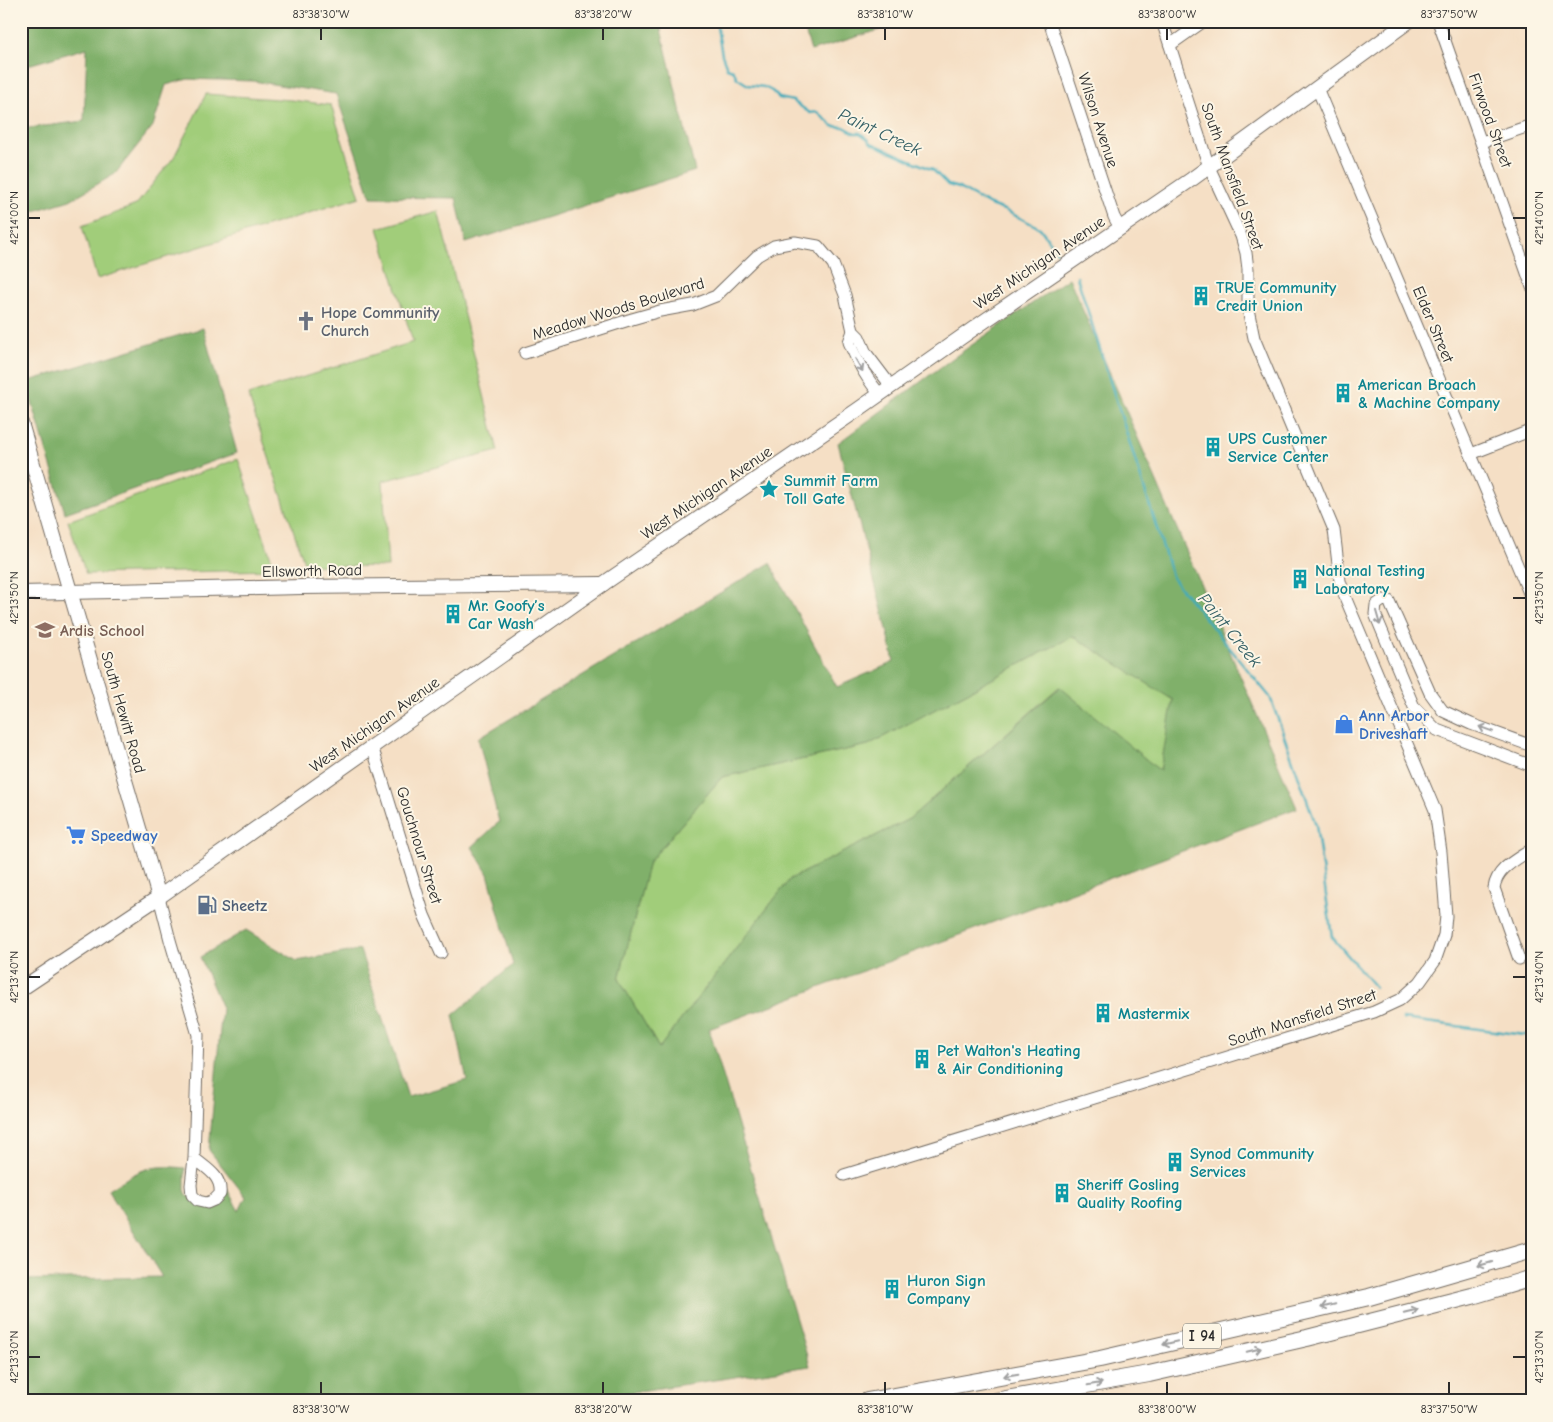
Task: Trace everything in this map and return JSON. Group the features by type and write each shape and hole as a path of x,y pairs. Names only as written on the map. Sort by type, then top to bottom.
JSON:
{"highway":[{"name":"I 94","path":"867,1401 1100,1359 1369,1297 1532,1250"},
{"name":"I 94","path":"995,1401 1149,1374 1307,1338 1532,1278"}],"main road":[{"name":"West Michigan Avenue","path":"21,989 160,897 603,584 1209,166 1408,21"},
{"name":"South Hewitt Road","path":"21,423 160,897"},
{"name":"Ellsworth Road","path":"21,593 302,587 603,584"}],"street":[{"name":"Wilson Avenue","path":"1049,21 1114,218 1120,228"},
{"name":"South Mansfield Street","path":"844,1175 1374,1012 1400,1000 1420,982 1435,960 1444,935 1446,916 1441,852 1435,810 1345,597 1340,581 1334,530 1254,338 1248,309 1246,253 1241,236 1209,166 1162,21"},
{"path":"1170,46 1204,21"},
{"name":"Firwood Street","path":"1438,21 1532,287"},
{"name":"Elder Street","path":"1317,88 1532,600"},
{"path":"1482,142 1532,125"},
{"name":"Meadow Woods Boulevard","path":"525,353 660,311 693,306 716,296 757,256 774,246 795,242 818,246 834,264 854,331 859,337 886,390"},
{"path":"1471,454 1532,430"},
{"path":"1532,746 1470,724 1443,711 1430,693 1390,600 1383,600 1376,605 1376,614 1414,707 1437,730 1532,766"},
{"name":"Gouchnour Street","path":"372,746 424,914 441,953"},
{"path":"1519,959 1494,888 1495,878 1504,868 1532,849"},
{"path":"160,897 170,940 198,1035 194,1158"}],"green space":[{"path":"21,21 659,21 695,171 466,243 456,198 371,197 336,94 253,81 188,79 166,85 153,126 115,174 70,200 21,215 21,129 84,121 87,48 21,67"},
{"path":"802,21 908,21 811,51"},
{"path":"206,94 331,105 360,197 97,279 82,226 136,205 174,157"},
{"path":"438,211 498,451 383,481 388,567 305,565 248,395 413,342 378,228"},
{"path":"1069,278 1297,808 709,1029 810,1366 571,1401 21,1401 21,1280 162,1277 108,1190 144,1170 172,1167 185,1168 185,1190 187,1195 212,1206 223,1200 227,1189 239,1211 246,1197 209,1150 222,1008 200,957 246,930 297,961 360,950 408,1097 467,1080 453,1015 513,965 488,874 472,847 499,822 478,738 770,563 837,687 894,662 838,443 953,358","holes":["1073,636 1173,700 1160,771 1060,687 909,819 790,879 659,1048 619,979 649,862 722,777 868,745"]},
{"path":"203,328 237,453 65,513 26,382"},
{"path":"238,459 275,570 86,574 68,521"},
{"path":"1073,636 1174,700 1160,771 1059,687 909,819 790,879 659,1048 619,979 649,862 722,777 868,745"}],"waterway":[{"name":"Paint Creek","path":"716,21 722,55 727,68 733,70 737,78 748,85 764,87 772,91 779,98 793,101 810,113 817,112 833,126 844,127 855,133 860,133 871,143 933,170 948,185 959,188 990,205 1040,228 1057,252"},
{"name":"Paint Creek","path":"1077,277 1173,579 1270,697 1316,825 1332,937 1375,987"},
{"name":"Paint Creek","path":"1403,1019 1532,1036"}],"place":[{"name":"TRUE Community Credit Union","path":"1201,296"},
{"name":"Hope Community Church","path":"306,321"},
{"name":"American Broach & Machine Company","path":"1343,393"},
{"name":"UPS Customer Service Center","path":"1213,447"},
{"name":"Summit Farm Toll Gate","path":"769,489"},
{"name":"National Testing Laboratory","path":"1300,579"},
{"name":"Mr. Goofy’s Car Wash","path":"453,614"},
{"name":"Ardis School","path":"45,630"},
{"name":"Ann Arbor Driveshaft","path":"1344,724"},
{"name":"Speedway","path":"76,835"},
{"name":"Sheetz","path":"207,905"},
{"name":"Mastermix","path":"1103,1013"},
{"name":"Pet Walton's Heating & Air Conditioning","path":"922,1059"},
{"name":"Synod Community Services","path":"1175,1162"},
{"name":"Sheriff Gosling Quality Roofing","path":"1062,1193"},
{"name":"Huron Sign Company","path":"892,1289"}]}
